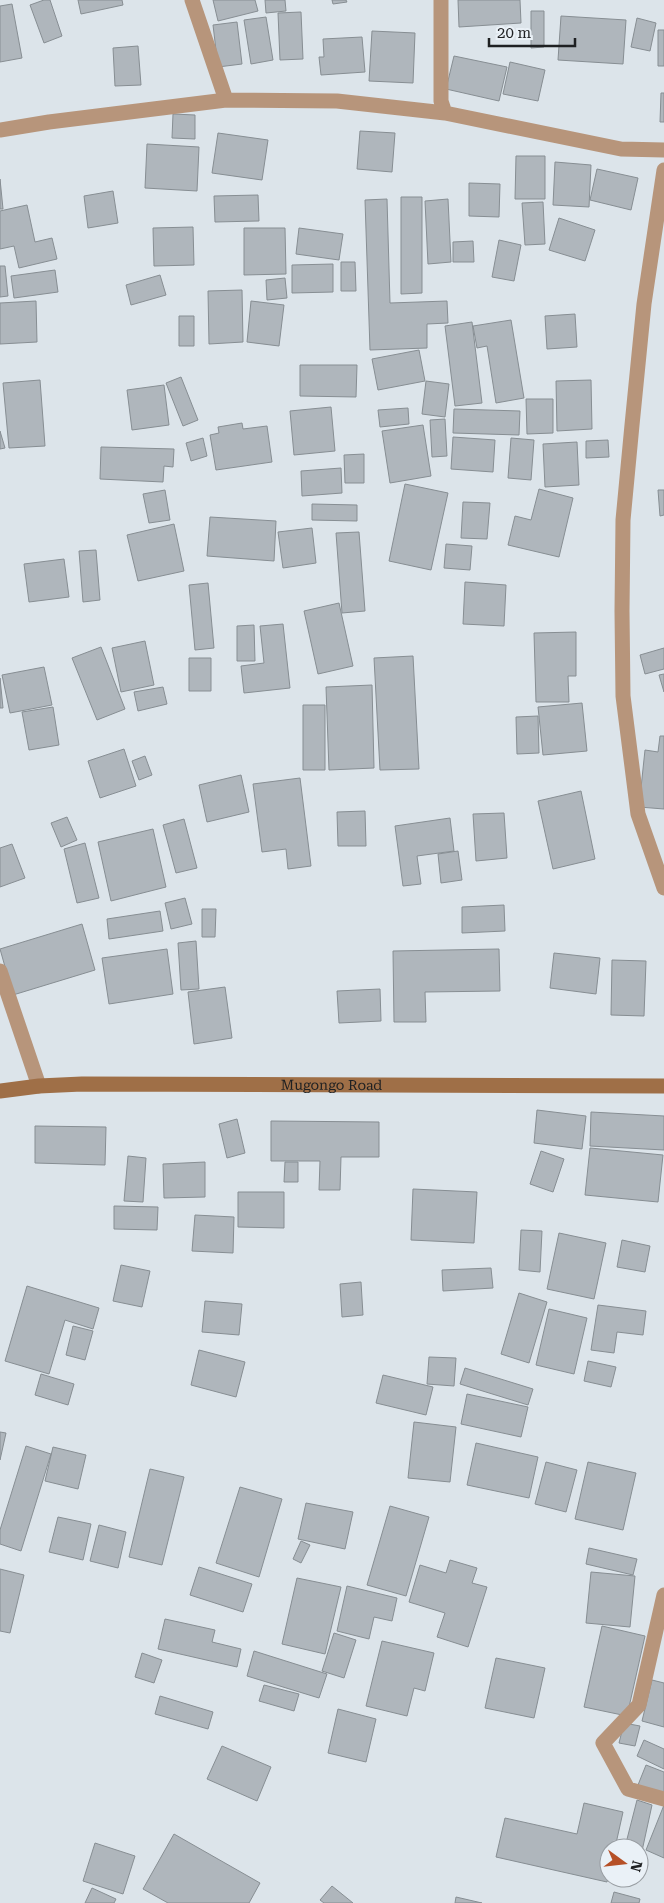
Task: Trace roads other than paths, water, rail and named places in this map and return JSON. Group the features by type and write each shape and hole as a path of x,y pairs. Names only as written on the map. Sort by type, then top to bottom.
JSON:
{"street":[{"path":"192,0 226,100"},
{"path":"441,0 441,101 444,114"},
{"path":"0,130 226,100 337,101 444,114 621,149 664,150"},
{"path":"664,170 644,304 630,444 623,520 622,611 623,696 638,814 664,888"},
{"path":"0,971 39,1086"},
{"name":"Mugongo Road","path":"0,1091 39,1086 92,1084 664,1086"},
{"path":"664,1595 639,1705 603,1743 628,1789 664,1799"}]}
